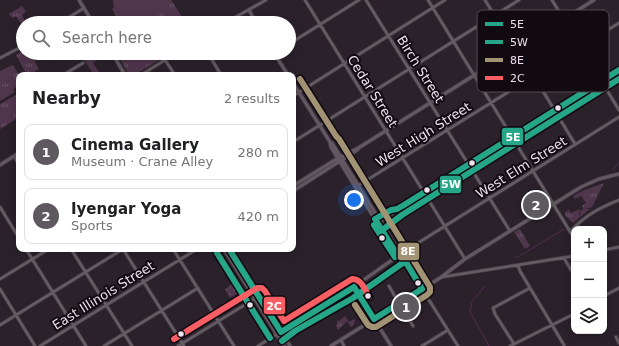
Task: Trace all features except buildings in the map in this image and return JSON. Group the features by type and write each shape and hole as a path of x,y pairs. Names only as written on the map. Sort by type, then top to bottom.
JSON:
{"street":[{"path":"79,0 89,16"},
{"path":"237,16 266,0"},
{"name":"Cedar Street","path":"304,0 465,259"},
{"path":"296,40 359,0"},
{"name":"Birch Street","path":"366,0 510,231"},
{"path":"428,0 477,80"},
{"path":"296,94 445,0"},
{"path":"485,0 491,10"},
{"path":"502,10 519,0"},
{"path":"552,0 558,10"},
{"path":"578,10 594,0"},
{"path":"71,16 84,8"},
{"path":"249,10 252,16"},
{"name":"West High Street","path":"609,29 619,23"},
{"path":"296,140 477,26"},
{"path":"0,58 16,50"},
{"path":"116,60 123,72"},
{"path":"146,72 165,60 173,72"},
{"path":"212,60 219,72"},
{"path":"279,60 286,72"},
{"path":"68,72 83,63"},
{"path":"609,76 619,70"},
{"path":"296,184 357,150 385,130 477,73"},
{"path":"296,88 330,142 332,142 340,159 376,221 407,264 458,346"},
{"path":"484,92 570,232 593,212 619,200"},
{"name":"West High Street","path":"359,185 509,92"},
{"path":"544,92 575,144"},
{"path":"376,221 381,221 397,209 584,92"},
{"path":"608,92 619,110"},
{"name":"West Elm Street","path":"277,334 291,324 354,287 400,254 619,117"},
{"path":"0,165 14,156 16,160"},
{"path":"340,159 359,185 400,254"},
{"path":"296,189 340,159"},
{"path":"331,346 440,278 465,259 553,204 590,183 619,174"},
{"path":"0,207 16,233"},
{"path":"376,221 379,217 391,210 397,209"},
{"path":"607,249 619,247"},
{"path":"28,252 86,346"},
{"path":"0,279 44,252"},
{"path":"73,252 132,346"},
{"path":"0,325 118,252"},
{"path":"125,252 183,345"},
{"path":"175,252 234,346"},
{"name":"East Illinois Street","path":"40,346 192,252"},
{"path":"226,252 284,346"},
{"path":"228,256 232,253 290,346"},
{"path":"440,278 571,257"},
{"path":"564,258 571,270"},
{"path":"518,265 519,270 564,345"},
{"path":"453,268 458,274"},
{"path":"244,281 248,278"},
{"path":"388,286 397,300"},
{"path":"354,287 392,346"},
{"path":"104,346 198,288"},
{"path":"514,344 495,314 493,308 530,288"},
{"path":"607,294 619,288"},
{"path":"0,289 35,346"},
{"path":"178,346 183,345 218,321 259,296"},
{"path":"402,308 413,326"},
{"path":"510,346 571,316"},
{"path":"276,324 284,326 291,324"},
{"path":"422,346 448,330"},
{"path":"258,346 277,334"},
{"path":"616,338 619,343"},
{"path":"340,340 344,346"}],"green space":[{"path":"113,0 171,0 181,16 116,16 112,9 114,8"},
{"path":"114,0 152,0 157,7 156,14 152,16 119,16 115,10"},
{"path":"22,6 26,12 22,16 16,16 12,18 9,14"},
{"path":"177,12 180,16 172,16"},
{"path":"19,60 34,60 39,69 34,72 25,72"},
{"path":"84,60 97,60 93,63 99,72 92,72"},
{"path":"121,60 159,60 139,72 127,72"},
{"path":"13,65 17,72 16,87 13,89 15,92 0,101 0,71"},
{"path":"16,95 16,119 0,129 0,104"},
{"path":"604,183 592,207 584,208 590,209 580,217 580,212 583,209 582,206 586,203 581,196 575,199 573,196"},
{"path":"580,209 580,217 573,223 565,215 565,211 566,212 569,210 571,213"},
{"path":"520,229 530,246 525,249 514,232"},
{"path":"239,280 245,289 230,298 225,289"},
{"path":"345,316 349,322 354,319 355,321 353,326 351,327 347,321 338,330 336,326 338,320 339,321"}],"waterway":[{"path":"613,170 619,162"},
{"path":"516,258 564,229"},
{"path":"485,286 472,302 470,312 489,346"}],"transit line":[{"name":"5E","path":"609,76 619,70"},
{"name":"8E","path":"300,79 339,139 430,287 430,292 427,295 376,327 368,325 355,305"},
{"name":"5W","path":"609,85 619,79"},
{"name":"5E","path":"422,289 407,264 398,256 375,219 404,205 584,92"},
{"name":"5W","path":"385,228 402,215 598,92"},
{"name":"5W","path":"374,225 395,257"},
{"name":"5E","path":"231,252 281,332"},
{"name":"5W","path":"217,253 270,338"},
{"name":"5W","path":"282,341 295,331 353,298 407,260"},
{"name":"2C","path":"174,339 257,288 262,288 265,291 284,321 352,279 355,279 361,283 369,297"},
{"name":"5E","path":"354,287 374,319"},
{"name":"5E","path":"281,332 354,287"},
{"name":"5E","path":"374,319 422,289"}],"place":[{"name":"Iyengar Yoga","path":"536,205"},
{"name":"Cinema Gallery","path":"406,307"}]}
